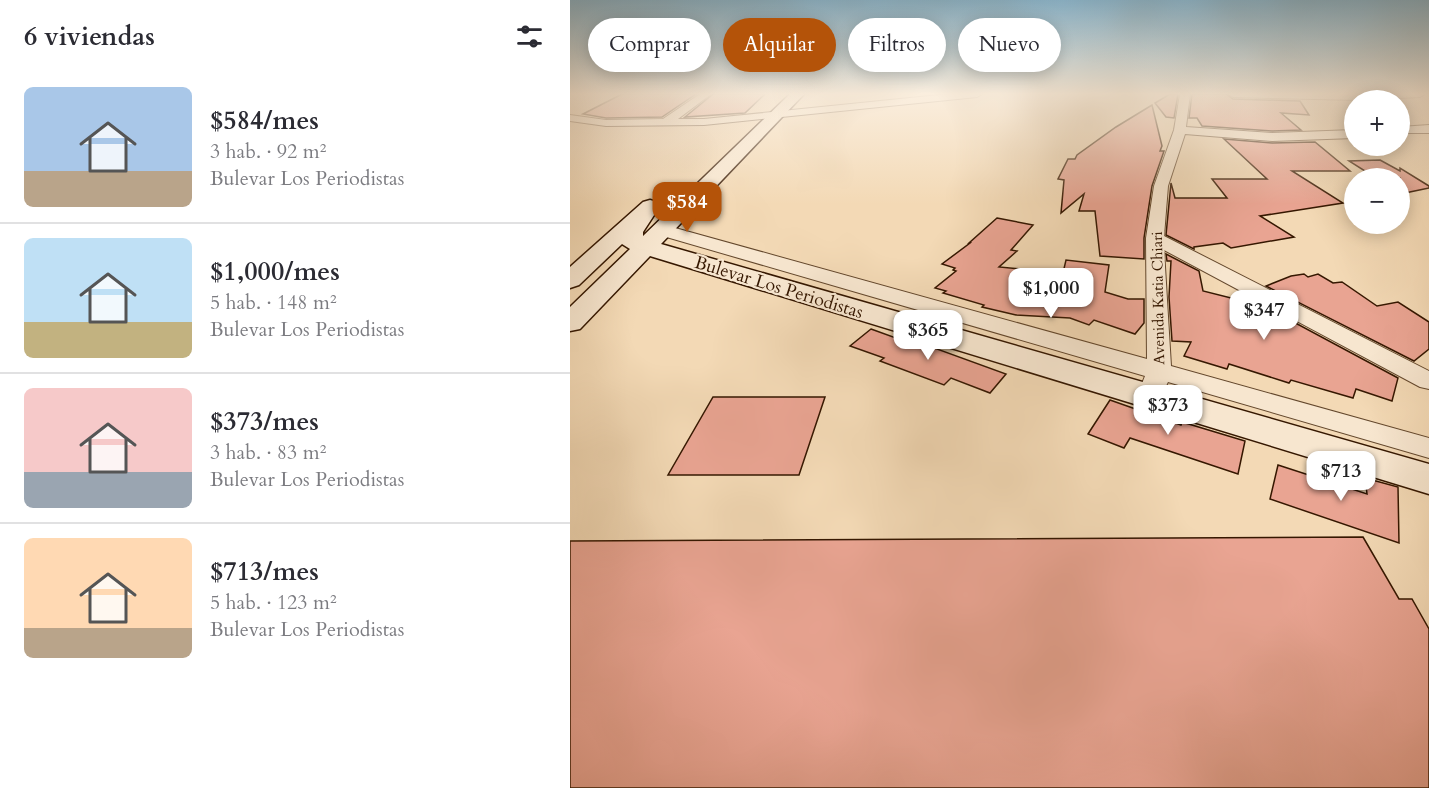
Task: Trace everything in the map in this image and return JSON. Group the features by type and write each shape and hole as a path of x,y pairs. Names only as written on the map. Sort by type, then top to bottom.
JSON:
{"street":[{"path":"570,323 654,239 738,131"},
{"path":"727,147 745,131"},
{"name":"Avenida Katia Chiari","path":"1155,384 1155,238 1161,186 1179,131"},
{"path":"1203,131 1272,136 1344,134"},
{"path":"570,280 668,191"},
{"path":"651,206 631,236 632,241 654,239"},
{"path":"1155,238 1429,381"},
{"name":"Bulevar Los Periodistas","path":"654,239 1155,384 1429,479"},
{"name":"Bulevar Los Periodistas","path":"1155,384 1429,448"}],"building":[{"path":"1111,131 1158,131 1162,146 1160,151 1164,151 1152,186 1144,238 1144,259 1100,256 1095,211 1079,211 1084,194 1061,213 1064,180 1058,179 1068,159 1075,159 1077,155"},
{"path":"1224,139 1272,143 1315,142 1346,168 1344,168 1344,171 1292,171 1343,203 1260,216 1294,237 1231,248 1223,243 1194,247 1194,249 1166,235 1171,183 1175,198 1227,198 1212,179 1267,179"},
{"path":"1380,160 1395,168 1360,168 1349,161"},
{"path":"1410,174 1429,186 1429,188 1410,192"},
{"path":"997,218 1033,225 1011,250 1017,251 999,267 1063,273 1066,260 1109,265 1105,292 1128,299 1144,299 1144,323 1135,334 1094,320 1089,325 1070,318 1016,315 982,307 984,305 943,293 946,291 935,288 956,271 953,270 955,268 942,264 970,243"},
{"path":"1166,254 1199,271 1203,291 1231,298 1243,295 1398,378 1392,401 1356,389 1353,398 1291,380 1289,383 1229,364 1227,369 1184,356 1191,342 1172,341 1169,297 1171,261 1167,261"},
{"path":"1304,274 1308,277 1318,274 1333,283 1342,282 1377,306 1398,302 1429,322 1429,349 1414,361 1266,286 1291,276"},
{"path":"871,329 904,341 907,338 1006,374 990,393 951,378 944,385 880,361 884,358 850,346"},
{"path":"713,397 825,397 799,475 668,475"},
{"path":"1110,400 1181,425 1182,422 1245,441 1238,474 1130,438 1124,448 1088,434"},
{"path":"1278,465 1367,494 1365,478 1398,487 1399,543 1270,499"},
{"path":"1363,537 1399,599 1412,599 1429,629 1429,788 570,788 570,541"}]}
